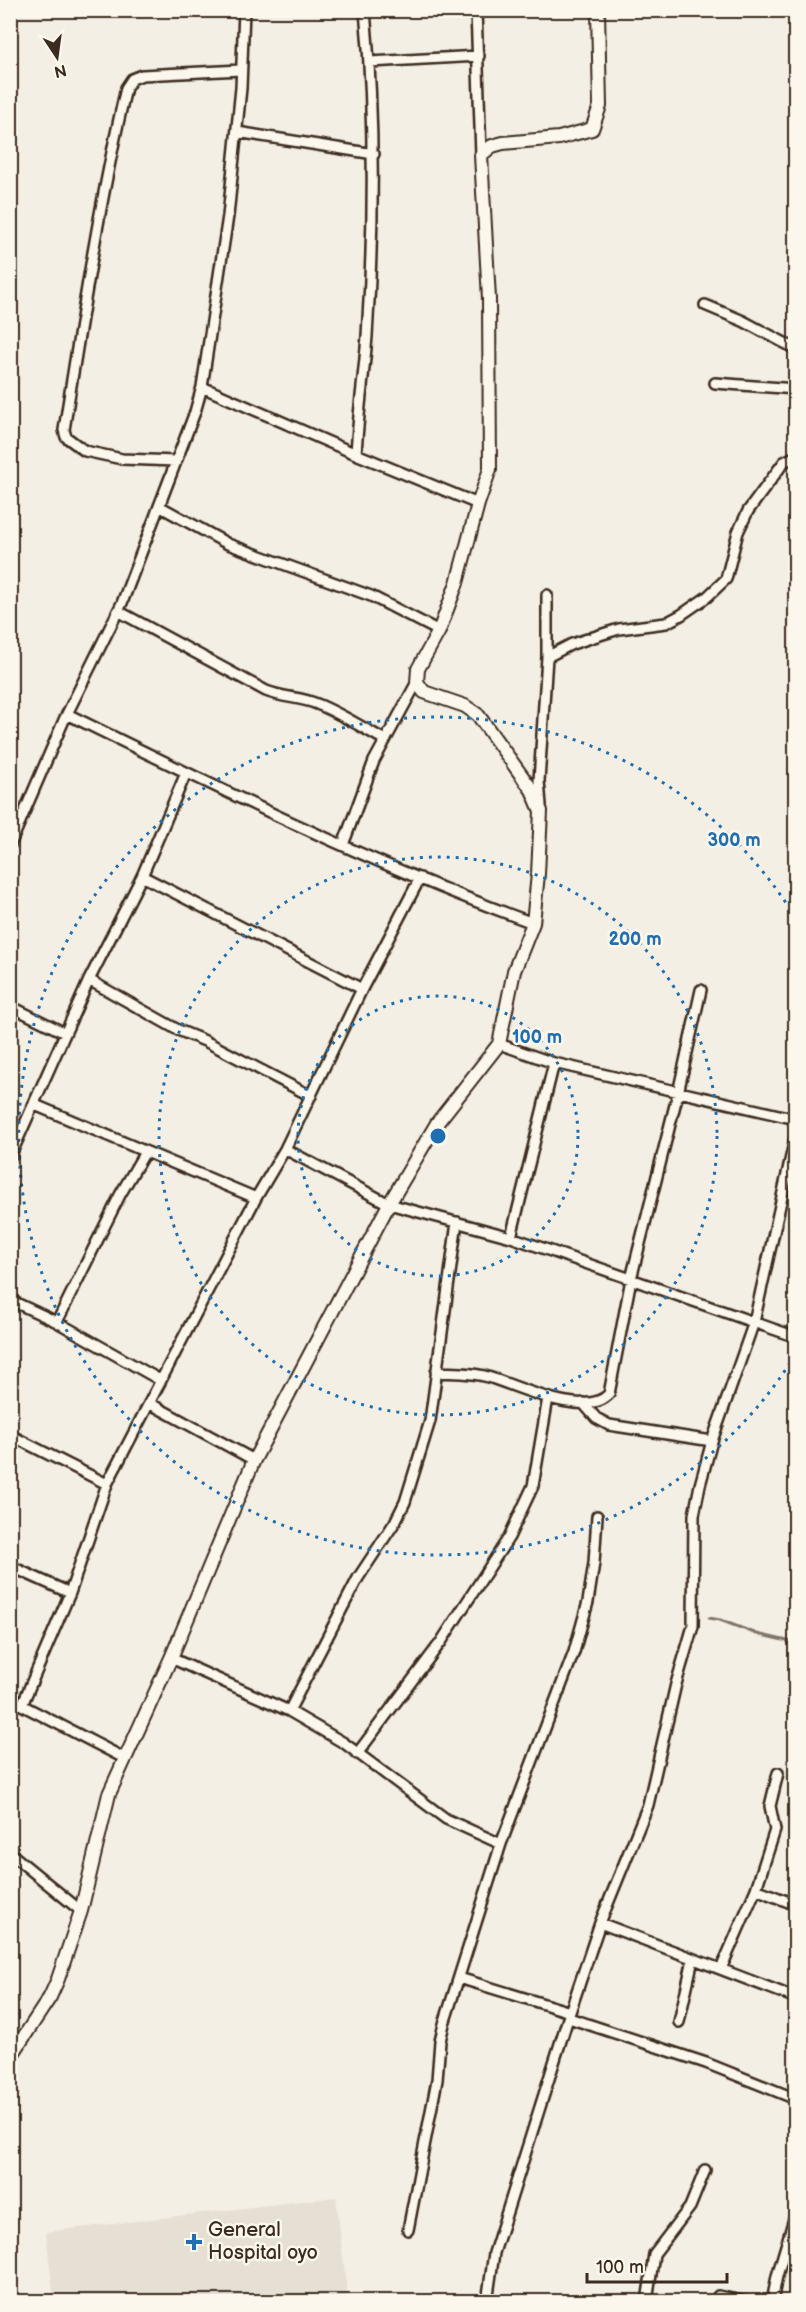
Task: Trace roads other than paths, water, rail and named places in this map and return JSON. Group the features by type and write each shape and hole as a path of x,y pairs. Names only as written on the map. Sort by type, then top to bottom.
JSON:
{"street":[{"path":"10,845 67,714 118,611 202,387 228,216 237,132 244,10"},
{"path":"356,454 367,327 374,154 365,10"},
{"path":"343,845 374,761 417,682 418,669 440,631 458,583 478,504 490,469 489,299 476,10"},
{"path":"481,155 492,146 502,143 559,138 592,129 600,106 598,10"},
{"path":"370,62 479,56"},
{"path":"176,461 122,459 85,451 66,437 64,430 74,363 107,171 126,88 132,79 142,75 241,70"},
{"path":"237,132 374,154"},
{"path":"705,305 743,321 795,349"},
{"path":"715,383 795,389"},
{"path":"202,387 478,504"},
{"path":"547,657 572,644 611,631 666,623 707,597 726,579 738,532 748,511 784,462 795,456"},
{"path":"159,506 228,544 371,596 440,631"},
{"path":"10,2058 50,1996 81,1911 109,1794 171,1659 254,1460 389,1204 437,1123 499,1044 514,971 533,922 541,812 539,781 547,657 548,595"},
{"path":"118,611 266,691 278,696 304,699 318,704 385,740"},
{"path":"417,682 424,692 465,706 478,715 532,790 541,812"},
{"path":"67,714 186,773 343,845 484,905 533,922"},
{"path":"10,1157 89,980 142,876 186,773"},
{"path":"142,876 362,989"},
{"path":"21,1705 70,1593 107,1484 256,1198 285,1149 362,989 420,878"},
{"path":"89,980 178,1030 205,1041 310,1096"},
{"path":"436,1372 487,1376 548,1398 583,1403 600,1401 609,1394 631,1278 678,1093 701,990"},
{"path":"10,1006 65,1033"},
{"path":"499,1044 554,1064 795,1119"},
{"path":"512,1237 554,1064"},
{"path":"35,1105 256,1198"},
{"path":"487,2301 494,2253 570,2015 600,1923 648,1804 676,1684 693,1626 694,1515 712,1441 754,1322 795,1134"},
{"path":"285,1149 389,1204 512,1237 795,1337"},
{"path":"57,1322 120,1195 145,1152"},
{"path":"289,1711 358,1578 405,1502 430,1421 457,1222"},
{"path":"10,1300 57,1322 160,1380"},
{"path":"357,1754 375,1733 441,1642 509,1537 533,1486 548,1398"},
{"path":"149,1403 254,1460"},
{"path":"583,1403 596,1418 609,1425 712,1441"},
{"path":"10,1435 107,1484"},
{"path":"408,2230 437,2080 440,2041 501,1844 574,1652 588,1602 597,1516"},
{"path":"10,1566 70,1593"},
{"path":"793,1595 795,1584"},
{"path":"171,1659 289,1711 344,1743 446,1819 501,1844"},
{"path":"10,1699 124,1758"},
{"path":"721,1969 756,1889 775,1830 770,1806 778,1773"},
{"path":"10,1853 81,1911"},
{"path":"756,1889 795,1905"},
{"path":"600,1923 795,1998"},
{"path":"679,2022 693,1959"},
{"path":"459,1978 706,2063 795,2099"},
{"path":"647,2301 654,2254 690,2207 705,2170"},
{"path":"772,2301 795,2212"},
{"path":"718,2296 747,2301"}],"waterway":[{"path":"709,1618 757,1634 796,1643"}],"place":[{"name":"General Hospital oyo","path":"194,2242"}]}
